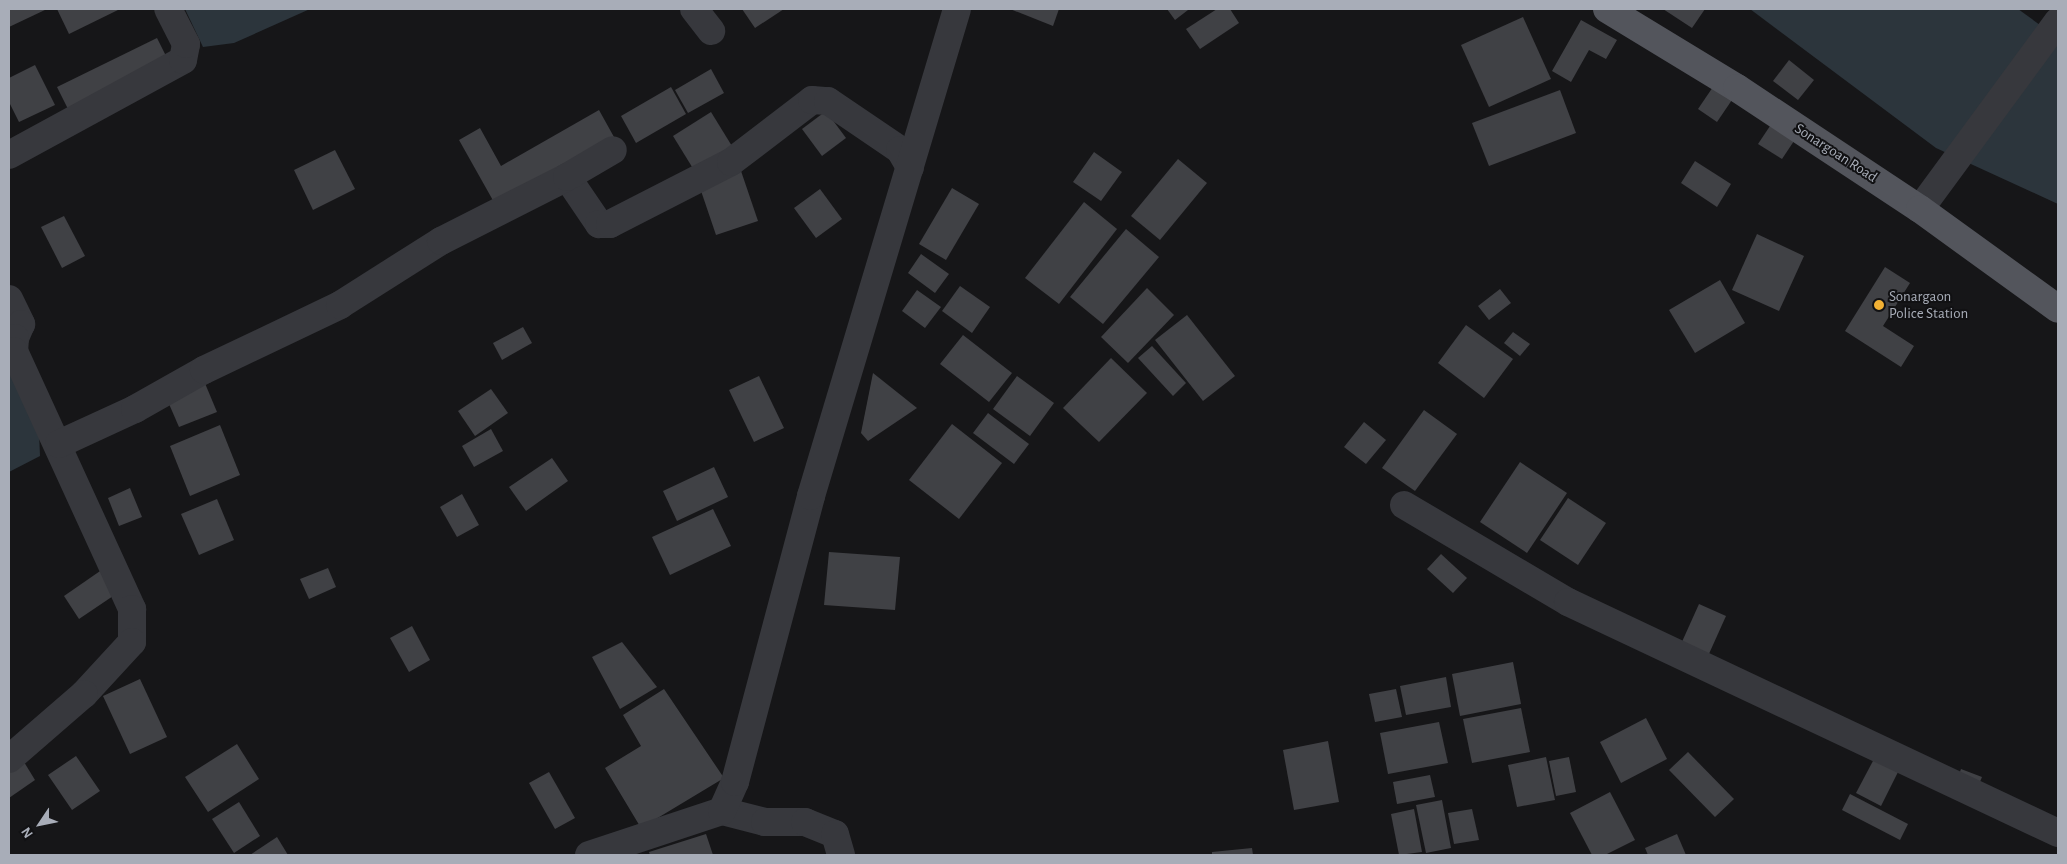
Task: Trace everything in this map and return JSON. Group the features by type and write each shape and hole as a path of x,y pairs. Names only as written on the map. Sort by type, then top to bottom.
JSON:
{"main road":[{"name":"Sonargoan Road","path":"1607,9 1737,88 1920,209 2058,309"}],"street":[{"path":"9,155 183,60 186,44 168,9"},
{"path":"694,9 711,31"},
{"path":"722,811 735,782 811,496 957,9"},
{"path":"1920,209 2058,21"},
{"path":"567,177 599,224 610,224 731,162 812,100 828,101 900,150 910,167"},
{"path":"59,444 135,409 204,370 340,305 440,242 567,177 614,150"},
{"path":"9,299 21,324 15,338 14,351 59,444 132,609 132,642 84,694 9,759"},
{"path":"1404,505 1576,606 2058,833"},
{"path":"590,855 722,811 765,822 805,822 835,834 841,855"}],"shaded area":[{"path":"185,9 310,9 234,43 203,47"},
{"path":"1750,9 2018,9 2058,38 2058,204 1936,148"},
{"path":"9,364 38,409 40,456 9,472"}],"building":[{"path":"9,9 47,9 9,27"},
{"path":"57,9 120,9 69,34"},
{"path":"742,9 784,9 755,28"},
{"path":"1010,9 1059,9 1053,26"},
{"path":"1167,9 1187,9 1188,10 1175,20"},
{"path":"1217,9 1230,9 1239,23 1200,49 1186,29"},
{"path":"1663,9 1705,9 1692,28"},
{"path":"1523,17 1551,79 1489,107 1461,45"},
{"path":"1581,20 1617,40 1606,59 1589,50 1571,82 1552,71"},
{"path":"157,38 170,64 70,113 57,87"},
{"path":"1789,60 1814,80 1798,100 1773,81"},
{"path":"35,65 55,105 19,122 9,102 9,78"},
{"path":"711,69 724,93 688,113 675,90"},
{"path":"1717,81 1736,94 1717,122 1698,109"},
{"path":"671,87 686,114 636,143 621,116"},
{"path":"1560,90 1576,133 1489,166 1472,123"},
{"path":"599,110 614,137 495,204 459,140 480,128 501,166"},
{"path":"826,111 846,138 822,156 802,129"},
{"path":"711,112 735,151 697,175 673,136"},
{"path":"1770,126 1794,141 1782,159 1758,144"},
{"path":"335,150 355,189 313,210 294,170"},
{"path":"1094,152 1122,172 1101,201 1073,182"},
{"path":"1178,159 1207,183 1160,240 1131,216"},
{"path":"1695,161 1731,184 1717,207 1681,183"},
{"path":"740,168 758,221 716,235 698,182"},
{"path":"952,188 979,204 946,260 919,244"},
{"path":"820,189 842,219 816,238 794,208"},
{"path":"1084,202 1117,229 1059,304 1025,278"},
{"path":"64,216 85,256 62,268 41,227"},
{"path":"1126,229 1159,257 1103,324 1070,297"},
{"path":"1757,234 1804,256 1779,311 1732,290"},
{"path":"921,254 949,274 935,293 908,273"},
{"name":"Sonargaon Police Station","path":"1885,267 1910,283 1883,326 1914,346 1901,367 1845,331"},
{"path":"1720,280 1745,323 1695,353 1669,310"},
{"path":"960,286 990,307 972,333 942,311"},
{"path":"1147,288 1174,315 1128,363 1101,337"},
{"path":"1500,289 1511,303 1489,320 1478,306"},
{"path":"917,290 941,307 925,328 902,311"},
{"path":"1187,315 1235,376 1203,401 1155,340"},
{"path":"1466,325 1513,359 1484,398 1438,363"},
{"path":"523,327 532,343 502,360 493,343"},
{"path":"1513,332 1530,344 1520,356 1504,343"},
{"path":"963,335 1012,373 989,402 940,364"},
{"path":"1152,346 1186,383 1173,396 1138,358"},
{"path":"1111,358 1147,393 1099,442 1063,408"},
{"path":"873,373 917,408 868,441 861,433"},
{"path":"759,376 784,428 754,442 729,390"},
{"path":"1017,376 1054,403 1030,436 993,409"},
{"path":"204,381 217,412 179,427 166,397"},
{"path":"491,389 508,413 475,436 458,411"},
{"path":"1424,410 1457,434 1415,491 1382,468"},
{"path":"988,413 1029,444 1014,464 973,433"},
{"path":"1364,422 1386,440 1366,464 1344,447"},
{"path":"952,424 1002,463 959,519 909,480"},
{"path":"220,425 240,475 190,496 170,446"},
{"path":"491,429 503,451 474,467 462,446"},
{"path":"552,458 568,481 526,511 509,487"},
{"path":"1520,462 1567,493 1527,553 1480,522"},
{"path":"714,467 728,497 677,521 663,491"},
{"path":"130,488 142,517 119,526 108,498"},
{"path":"462,494 479,525 457,537 440,507"},
{"path":"1568,498 1606,523 1578,565 1540,540"},
{"path":"217,499 234,540 199,555 181,514"},
{"path":"713,509 731,546 670,575 652,537"},
{"path":"829,552 900,557 895,610 824,605"},
{"path":"1441,554 1467,578 1453,593 1427,569"},
{"path":"328,568 336,587 309,599 300,579"},
{"path":"103,569 119,592 79,619 64,596"},
{"path":"1699,604 1726,616 1708,656 1681,644"},
{"path":"412,626 430,660 409,672 390,638"},
{"path":"622,642 657,687 620,709 592,657"},
{"path":"1513,662 1521,704 1460,716 1452,674"},
{"path":"1446,677 1451,707 1406,715 1400,686"},
{"path":"140,679 167,737 130,754 103,696"},
{"path":"664,689 724,778 641,828 605,768 641,746 623,715"},
{"path":"1396,689 1402,717 1375,722 1369,694"},
{"path":"1521,708 1530,752 1472,763 1463,719"},
{"path":"1646,718 1667,759 1621,783 1600,742"},
{"path":"1439,722 1448,763 1388,774 1380,733"},
{"path":"1328,741 1339,802 1294,810 1283,750"},
{"path":"237,744 259,779 208,812 185,777"},
{"path":"1688,752 1734,799 1715,817 1669,770"},
{"path":"76,756 100,791 72,810 48,775"},
{"path":"1546,757 1555,800 1517,807 1508,765"},
{"path":"1569,757 1576,792 1556,796 1549,761"},
{"path":"1874,759 1898,772 1881,806 1856,793"},
{"path":"24,762 35,780 9,798 9,772"},
{"path":"1961,769 1982,777 1977,789 1957,780"},
{"path":"549,772 575,818 555,829 529,783"},
{"path":"1430,775 1435,797 1397,804 1393,782"},
{"path":"1610,792 1635,840 1605,855 1592,855 1570,813"},
{"path":"1850,794 1908,824 1900,840 1842,810"},
{"path":"1442,800 1451,848 1426,853 1416,805"},
{"path":"239,802 260,836 234,853 212,819"},
{"path":"1414,809 1422,852 1399,855 1391,814"},
{"path":"1472,809 1479,840 1454,844 1448,813"},
{"path":"706,834 713,855 650,855 649,852"},
{"path":"1677,834 1686,855 1648,855 1645,848"},
{"path":"277,837 288,855 250,855"},
{"path":"1252,848 1253,855 1212,855 1212,852"}],"place":[{"name":"Sonargaon Police Station","path":"1879,305"}]}
